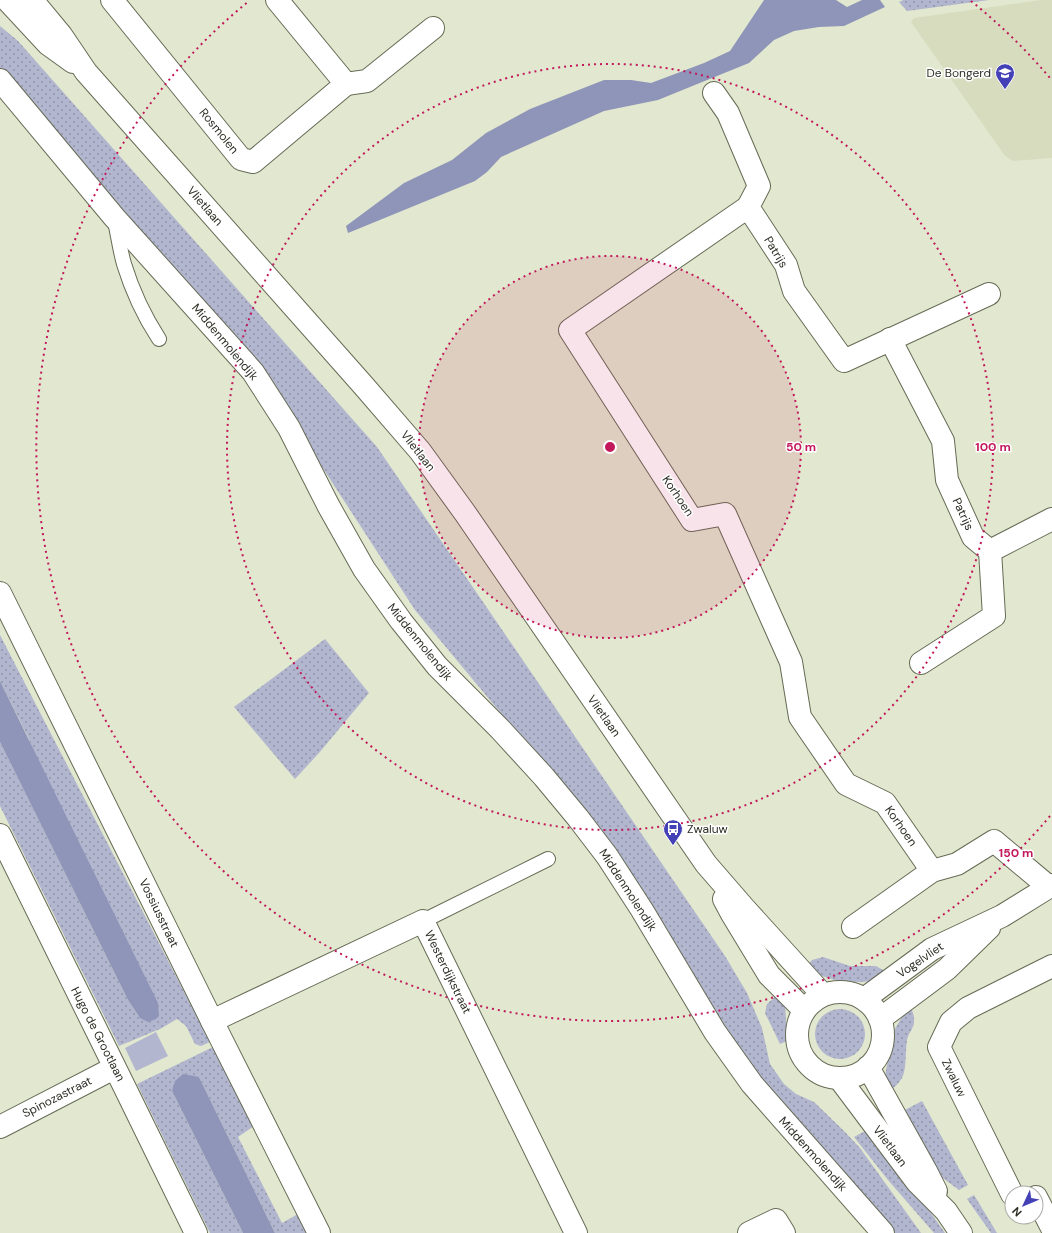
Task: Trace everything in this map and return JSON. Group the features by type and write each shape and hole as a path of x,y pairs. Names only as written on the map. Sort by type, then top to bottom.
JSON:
{"street":[{"name":"Vlietlaan","path":"7,0 48,44 86,72"},
{"name":"Vlietlaan","path":"32,0 60,35 86,72 420,452 465,513 706,864 823,995"},
{"name":"Rosmolen","path":"112,0 241,159 253,162 346,84"},
{"path":"277,0 346,84 366,81 433,28"},
{"name":"Middenmolendijk","path":"0,80 114,217 253,372 288,428 328,505 364,569 401,621 437,666 510,739 578,818 642,910 715,1032 752,1084 883,1233"},
{"path":"714,93 728,113 759,186 748,207"},
{"name":"Patrijs","path":"748,207 786,266 794,291 844,361 989,294"},
{"name":"Korhoen","path":"748,207 570,330 692,520 725,514 791,662 800,717 846,784 885,803 932,871"},
{"name":"Patrijs","path":"890,339 943,441 947,480 953,495 973,537 990,551"},
{"path":"921,663 994,616 990,551 1052,519"},
{"name":"Vossiusstraat","path":"0,593 319,1233"},
{"name":"Hugo de Grootlaan","path":"0,835 196,1233"},
{"path":"853,927 932,871 957,864 994,841 1051,886"},
{"name":"Vlietlaan","path":"706,864 732,914 769,975 804,1010"},
{"name":"Vogelvliet","path":"864,999 932,949 1002,916 1051,886"},
{"name":"Vogelvliet","path":"880,1019 947,969 1002,916"},
{"name":"Westerdijkstraat","path":"212,1021 423,921 576,1233"},
{"name":"Zwaluw","path":"1008,1185 939,1047 952,1022 968,1008 1052,966"},
{"path":"837,992 851,993 864,999 873,1008 880,1019 883,1036 882,1045 878,1053 868,1067 849,1077 839,1078 827,1076 817,1071 808,1064 801,1054 797,1044 796,1032 798,1021 804,1010 809,1004 823,995 837,992"},
{"name":"Vlietlaan","path":"868,1067 926,1171 946,1211 961,1233"},
{"name":"Spinozastraat","path":"0,1127 114,1068"},
{"name":"Vlietlaan","path":"839,1078 917,1182 946,1211"},
{"path":"1044,1212 1052,1228"},
{"path":"748,1233 776,1220 784,1233"}],"lane":[{"path":"114,217 126,270 137,299 151,327 159,339"},
{"path":"423,921 548,859"}],"shaded area":[{"path":"764,0 836,0 847,7 862,0 880,0 885,7 844,26 819,27 794,31 774,40 749,63 658,100 604,111 501,157 487,172 475,181 348,233 346,226 404,183 452,160 486,133 530,109 604,80 631,80 651,83 704,63 730,51"},
{"path":"903,0 989,0 907,11 899,2"},
{"name":"De Bongerd","path":"1041,0 1052,0 1052,158 1013,161 1005,156 911,22 914,18"},
{"path":"0,26 18,41 377,447 725,956 747,993 762,1028 770,1064 784,1084 796,1094 814,1102 860,1148 921,1233 887,1233 754,1076 592,823 415,610 300,433 78,161 0,68"},
{"path":"0,635 210,1042 201,1046 195,1044 186,1026 177,1019 160,1029 119,1046 0,806 0,742 128,1000 140,1018 28,737 0,681"},
{"path":"325,639 369,693 319,753 295,779 234,707"},
{"path":"0,681 158,1003 159,1016 156,1019 148,1022 140,1018 128,1000 0,742"},
{"path":"823,957 850,966 876,966 885,973 872,981 838,981 815,972 809,964 812,960"},
{"path":"777,995 785,1003 787,1041 780,1044 765,1013 767,1004"},
{"path":"910,1008 914,1016 914,1023 907,1040 904,1074 898,1083 891,1089 885,1076 895,1029"},
{"path":"835,1009 845,1009 858,1016 865,1029 865,1039 858,1052 845,1059 835,1059 826,1055 819,1048 815,1039 815,1029 819,1020 826,1013"},
{"path":"156,1032 168,1056 136,1071 125,1048"},
{"path":"213,1047 254,1126 238,1137 282,1223 298,1214 306,1233 275,1233 199,1077 172,1091 243,1233 210,1233 137,1084"},
{"path":"183,1074 199,1077 275,1233 243,1233 172,1091 175,1081"},
{"path":"922,1101 968,1185 959,1190 940,1176 901,1112"},
{"path":"867,1130 909,1182 945,1233 934,1233 888,1180 854,1137"},
{"path":"974,1195 997,1233 991,1233 967,1199"}],"place":[{"name":"De Bongerd","path":"1005,90"},
{"name":"Zwaluw","path":"673,846"}]}
